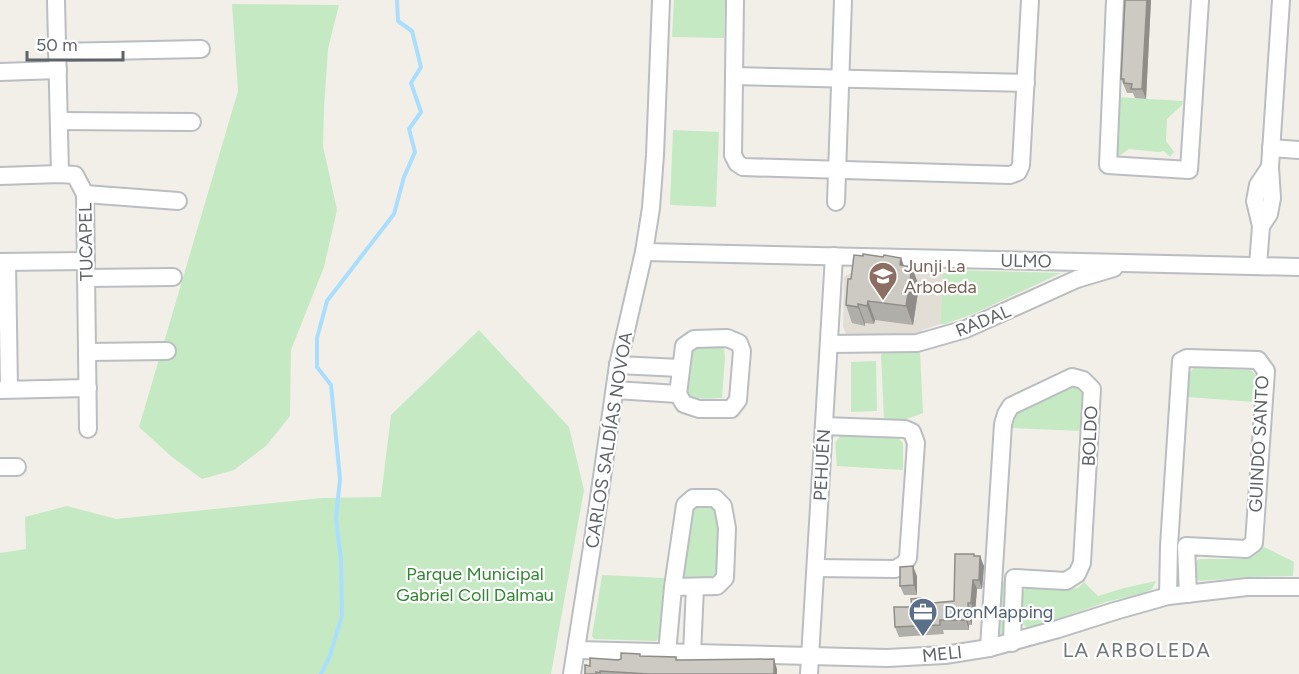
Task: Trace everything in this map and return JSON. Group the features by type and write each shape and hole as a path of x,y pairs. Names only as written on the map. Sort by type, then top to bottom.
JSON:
{"street":[{"path":"0,176 60,174 56,0"},
{"name":"CARLOS SALDÍAS NOVOA","path":"572,674 618,365 644,252 651,208 661,0"},
{"path":"735,0 732,155 743,167 1010,175 1018,172 1021,165 1030,0"},
{"path":"836,202 843,0"},
{"path":"1115,0 1108,165 1189,170 1200,0"},
{"path":"1258,266 1261,226 1255,201 1258,185 1270,166 1281,0"},
{"path":"57,52 201,49"},
{"path":"0,72 58,70"},
{"path":"734,76 1026,83"},
{"path":"59,121 192,122"},
{"path":"1271,148 1299,150"},
{"name":"TUCAPEL","path":"60,174 75,175 85,194 88,429"},
{"path":"85,194 178,201"},
{"name":"ULMO","path":"644,252 1299,267"},
{"name":"PEHUÉN","path":"809,674 834,256"},
{"path":"86,261 3,262 4,390 88,388"},
{"name":"RADAL","path":"829,344 917,343 966,329 1077,279 1129,263"},
{"path":"86,278 173,277"},
{"path":"727,338 739,343 742,351 738,400 731,409 699,409 684,404 678,394 684,346 694,339 727,338"},
{"path":"88,352 166,351"},
{"name":"GUINDO SANTO","path":"1168,596 1169,546 1180,361 1187,358 1258,360 1266,371 1254,543 1246,549 1169,546"},
{"path":"618,365 680,368"},
{"name":"BOLDO","path":"989,648 1003,424 1006,414 1011,406 1072,377 1083,380 1092,389 1082,563 1077,574 1066,580 994,578"},
{"path":"615,390 678,394"},
{"path":"816,568 896,569 904,564 908,558 915,452 912,432 905,429 824,426"},
{"path":"0,467 17,467"},
{"path":"668,652 673,587 685,505 693,498 715,498 723,506 727,528 725,578 717,586 673,587"},
{"path":"1186,546 1188,594"},
{"path":"1012,643 1014,578"},
{"path":"692,654 695,587"},
{"name":"MELI","path":"576,650 887,658 930,657 1012,643 1168,596 1247,587 1299,587"},
{"path":"928,674 930,657"}],"shaded area":[{"name":"Junji La Arboleda","path":"857,269 943,273 940,324 922,330 922,334 846,334 843,327 844,277"}],"green space":[{"path":"674,0 725,0 724,38 672,37"},
{"path":"232,4 339,5 328,49 323,146 337,210 324,267 291,350 290,416 266,446 234,470 202,479 172,457 139,427 238,91"},
{"path":"1117,97 1183,101 1182,105 1167,119 1166,141 1174,152 1170,157 1164,151 1129,149 1119,156 1114,150"},
{"path":"673,130 719,132 716,207 670,205"},
{"path":"951,270 1061,273 973,314 940,324 943,273 951,273"},
{"name":"Parque Municipal Gabriel Coll Dalmau","path":"479,330 569,427 584,490 551,674 0,674 0,553 26,549 25,517 67,506 116,519 322,498 381,497 391,415"},
{"path":"693,348 724,348 722,398 697,398 684,392"},
{"path":"920,352 923,413 904,420 884,420 881,354"},
{"path":"876,361 877,411 851,412 851,362"},
{"path":"1195,368 1251,370 1257,377 1254,402 1187,397 1188,377"},
{"path":"1072,386 1079,388 1084,394 1081,431 1012,428 1013,415 1016,412"},
{"path":"841,435 895,435 903,443 903,470 837,466 835,443"},
{"path":"713,502 720,513 716,578 681,580 692,504"},
{"path":"1264,547 1294,562 1293,576 1200,581 1195,576 1194,563 1199,559 1247,559"},
{"path":"602,575 664,578 660,637 656,641 594,639 592,636"},
{"path":"999,581 1007,581 1004,637 997,636"},
{"path":"1156,581 1152,589 1144,593 1106,602 1030,629 1022,624 1025,589 1071,589 1078,588 1084,582 1098,596"}],"building":[{"path":"1125,0 1147,0 1142,89 1131,89 1132,84 1124,83 1124,79 1121,79"},
{"path":"863,254 901,258 900,265 912,267 906,306 868,301 867,306 846,305 848,279 851,279 854,255 863,256"},
{"path":"955,554 980,556 979,580 973,580 971,603 968,603 966,620 940,620 940,625 895,627 894,607 912,607 911,599 921,598 922,604 954,601"},
{"path":"913,566 914,585 900,586 900,567"},
{"path":"621,653 676,657 676,660 774,659 774,674 649,674 600,671 596,674 585,674 585,665 590,666 590,658 618,660 621,659"}],"waterway":[{"path":"321,674 329,658 342,616 341,560 336,518 340,479 331,385 317,367 317,338 327,301 394,214 404,177 415,152 409,129 421,112 411,83 421,67 412,31 398,21 397,0"}],"place":[{"name":"Junji La Arboleda","path":"883,302"},
{"name":"DronMapping","path":"923,638"}],"district":[{"name":"LA ARBOLEDA","path":"1137,650"}]}
